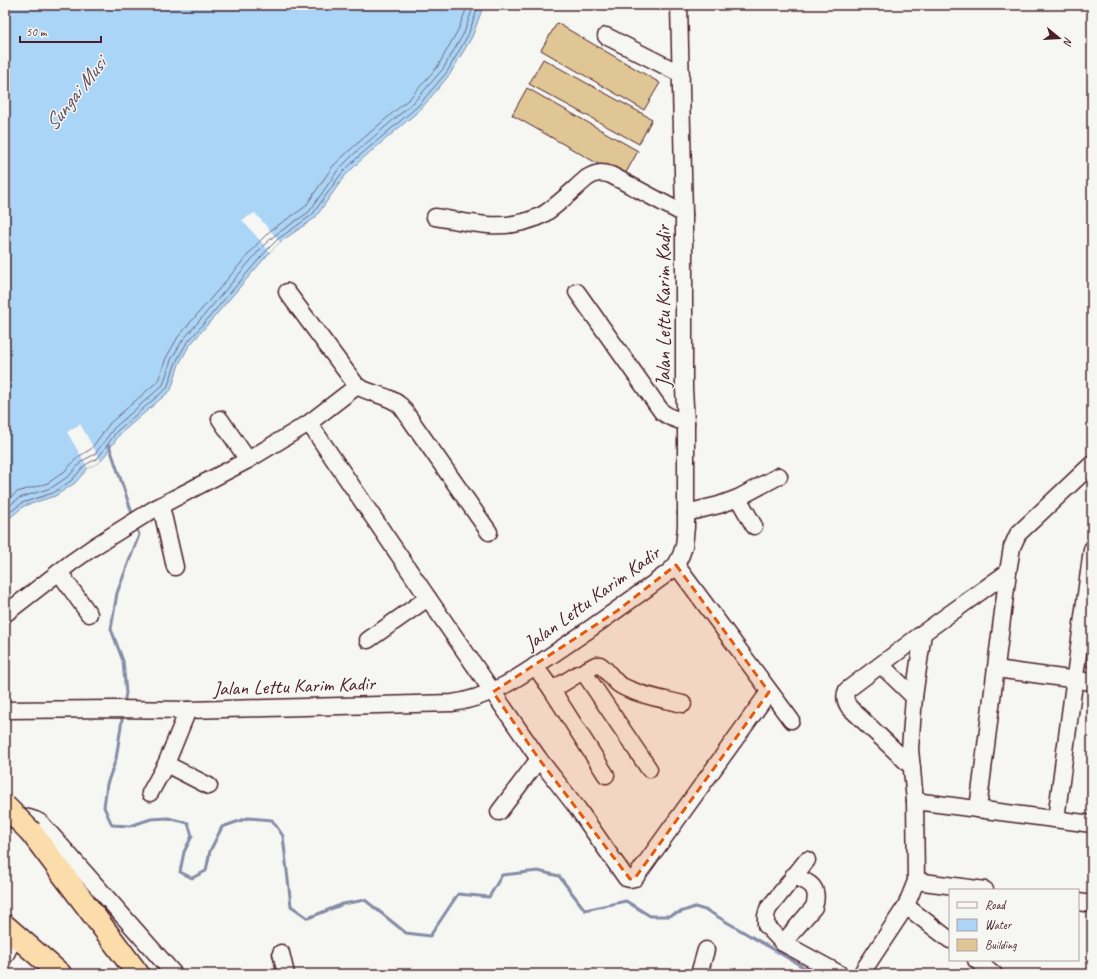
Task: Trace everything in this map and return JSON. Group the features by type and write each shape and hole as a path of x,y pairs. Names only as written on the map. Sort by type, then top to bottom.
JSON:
{"highway":[{"path":"5,806 31,832 138,974"},
{"path":"8,929 58,973"}],"street":[{"name":"Jalan Lettu Karim Kadir","path":"5,710 188,710 452,703 465,701 493,692 535,666 617,611 669,572 676,565 684,546 686,527 684,214 679,5"},
{"path":"606,36 681,74"},
{"path":"435,218 491,226 513,224 542,215 587,178 600,173 611,175 684,214"},
{"path":"287,292 357,386 366,392 394,401 401,406 489,532"},
{"path":"577,292 662,412 670,417 686,423"},
{"path":"5,614 95,546 161,506 248,460 309,423 357,386"},
{"path":"220,419 248,460"},
{"path":"309,423 539,759 578,809 626,878 635,878 769,692"},
{"path":"978,809 1012,547 1018,534 1092,464"},
{"path":"686,513 719,505 738,498 779,476"},
{"path":"738,498 754,526"},
{"path":"161,506 175,567"},
{"path":"1056,819 1092,549"},
{"path":"676,565 791,720"},
{"path":"59,572 88,614"},
{"path":"912,767 846,703 845,698 847,690 1008,572"},
{"path":"368,640 428,598"},
{"path":"861,974 906,906 916,881 916,801 910,749 914,697 923,633"},
{"path":"552,690 596,665 602,665 621,686 654,697 683,704"},
{"path":"881,665 914,697"},
{"path":"535,666 606,775"},
{"path":"996,669 1092,682"},
{"path":"581,673 586,676 649,769"},
{"path":"150,793 166,764 188,710"},
{"path":"499,812 539,759"},
{"path":"166,764 209,786"},
{"path":"916,801 1092,824"},
{"path":"5,815 28,817 41,823 174,974"},
{"path":"807,860 768,910 766,916 766,926 783,943 840,974"},
{"path":"783,943 814,907 816,900 814,889 808,883 793,876"},
{"path":"916,881 978,889"},
{"path":"1079,902 1092,904"},
{"path":"906,906 949,939"},
{"path":"5,956 8,929"},
{"path":"699,974 706,950"},
{"path":"281,953 286,974"},
{"path":"977,961 994,974"}],"highlighted area":[{"path":"676,565 769,692 635,878 630,879 539,759 493,692 617,611"}],"water":[{"name":"Sungai Musi","path":"5,5 483,5 483,7 472,37 450,74 421,109 361,160 344,177 315,218 280,242 270,252 189,346 179,364 171,390 120,434 101,461 88,468 75,483 55,496 24,506 5,522"}],"pier":[{"path":"255,213 280,242 270,252 242,220"},
{"path":"80,424 101,461 88,468 67,432"}],"building":[{"path":"557,23 660,83 644,110 541,50"},
{"path":"543,59 652,119 639,144 529,84"},
{"path":"527,88 638,151 623,178 512,115"},
{"path":"1090,630 1092,630 1092,646 1088,645"},
{"path":"1087,648 1092,648 1092,667 1085,666"}],"waterway":[{"path":"109,445 133,516"},
{"path":"124,704 126,693 123,661 111,629 117,593 139,535 136,525"},
{"path":"123,713 116,759 107,784 104,807 112,825 130,826 151,819 168,818 188,823 192,836 184,852 180,872 192,878 206,871 210,851 222,827 248,818 272,820 283,836 291,906 308,918 343,904 365,900 406,933 430,936 458,894 489,897 502,875 538,871 559,876 585,910 626,901 650,916 669,916 695,907 708,911 815,974"}]}
